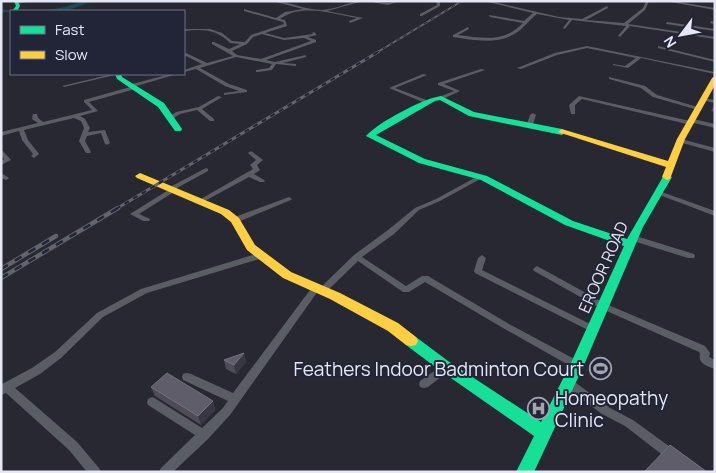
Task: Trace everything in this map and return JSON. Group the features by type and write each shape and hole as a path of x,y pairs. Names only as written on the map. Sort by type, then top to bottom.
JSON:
{"main road":[{"path":"118,75 131,87 161,105 178,129"},
{"name":"EROOR ROAD","path":"525,472 577,365 632,241 666,181 680,141 715,78"},
{"path":"632,241 569,223 480,177 427,162 371,138 378,129 427,102 441,98 472,114 532,119 671,165"},
{"path":"140,176 225,212 235,220 251,247 287,275 393,327 447,368 544,433"}],"street":[{"path":"272,1 361,18 350,22"},
{"path":"320,11 362,1"},
{"path":"368,1 388,4 399,1"},
{"path":"421,15 439,4 438,1"},
{"path":"485,1 571,19 715,38"},
{"path":"620,36 627,25 644,9 648,1"},
{"path":"666,1 715,9"},
{"path":"583,20 607,7"},
{"path":"672,7 715,14"},
{"path":"277,19 286,13 306,9"},
{"path":"230,51 246,43 252,36 286,25 277,19 246,10"},
{"path":"468,28 454,36 494,40 519,30 524,22 536,13"},
{"path":"490,16 524,22"},
{"path":"565,28 571,19"},
{"path":"667,23 715,30"},
{"path":"185,30 205,27 226,35 231,42 246,43"},
{"path":"262,33 284,39 315,36 314,34"},
{"path":"261,60 315,41 304,37"},
{"path":"213,43 236,56"},
{"path":"528,72 519,68 556,54 586,46 715,73"},
{"path":"659,47 715,61"},
{"path":"185,54 206,67 227,85 246,91 226,94"},
{"path":"185,71 206,67 236,56 276,64 294,65"},
{"path":"258,70 270,69 276,64 305,56"},
{"path":"615,65 626,67 640,57"},
{"path":"441,98 458,91 440,84 482,70"},
{"path":"425,74 391,88 427,102"},
{"path":"64,86 113,75"},
{"path":"1,134 96,111 86,102 88,99 172,75"},
{"path":"611,78 643,87 655,96 700,103 715,102"},
{"path":"170,118 178,112 199,109 220,97"},
{"path":"573,113 572,105 581,97 715,126"},
{"path":"199,109 212,120"},
{"path":"36,115 35,119 42,124"},
{"path":"76,116 84,120 87,128 82,141 88,152"},
{"path":"21,129 25,140 36,154 34,156"},
{"path":"84,135 103,131 107,143"},
{"path":"680,141 715,150"},
{"path":"1,152 8,160 1,163"},
{"path":"201,201 257,170 253,165 260,160 251,154"},
{"path":"146,220 134,214 206,170"},
{"path":"249,174 262,181"},
{"path":"165,472 226,412 319,290 357,257 391,232 417,208 438,200 480,177"},
{"path":"659,193 715,214"},
{"path":"235,220 289,199"},
{"path":"632,241 691,256"},
{"path":"95,472 73,446 4,389 36,371 58,355 100,315 144,290 263,255"},
{"path":"357,257 406,290 425,278 577,365"},
{"path":"482,258 478,271 593,329"},
{"path":"538,269 603,306 702,349 705,351 704,359 715,365"},
{"path":"424,384 447,368"},
{"path":"187,377 235,399"},
{"path":"568,383 606,411 629,423 681,462"},
{"path":"152,402 204,435"}],"building":[{"path":"244,353 234,365 224,360"},
{"path":"167,373 213,401 198,416 151,387"},
{"path":"670,445 707,472 644,472"}],"waterway":[{"path":"56,10 66,9 90,1"},
{"path":"1,11 10,11"}],"railway":[{"path":"376,53 462,1"},
{"path":"116,209 378,52"},
{"path":"1,278 118,208"},
{"path":"1,269 56,236"}],"traffic: fast":[{"path":"16,1 18,6 16,10"},
{"path":"118,75 119,78 161,105 178,129"},
{"path":"562,132 472,114 441,98 433,99 403,115 378,129 370,136 422,161 484,178 569,223 630,244"},
{"path":"525,472 577,365 638,227 667,177"},
{"path":"411,341 443,365 544,433"}],"traffic: slow":[{"path":"667,177 681,139 715,78"},
{"path":"562,132 671,165"},
{"path":"140,176 225,212 235,220 251,247 287,275 335,296 393,327 411,341"}],"place":[{"name":"Feathers Indoor Badminton Court","path":"600,369"},
{"name":"Homeopathy Clinic","path":"539,409"}]}
